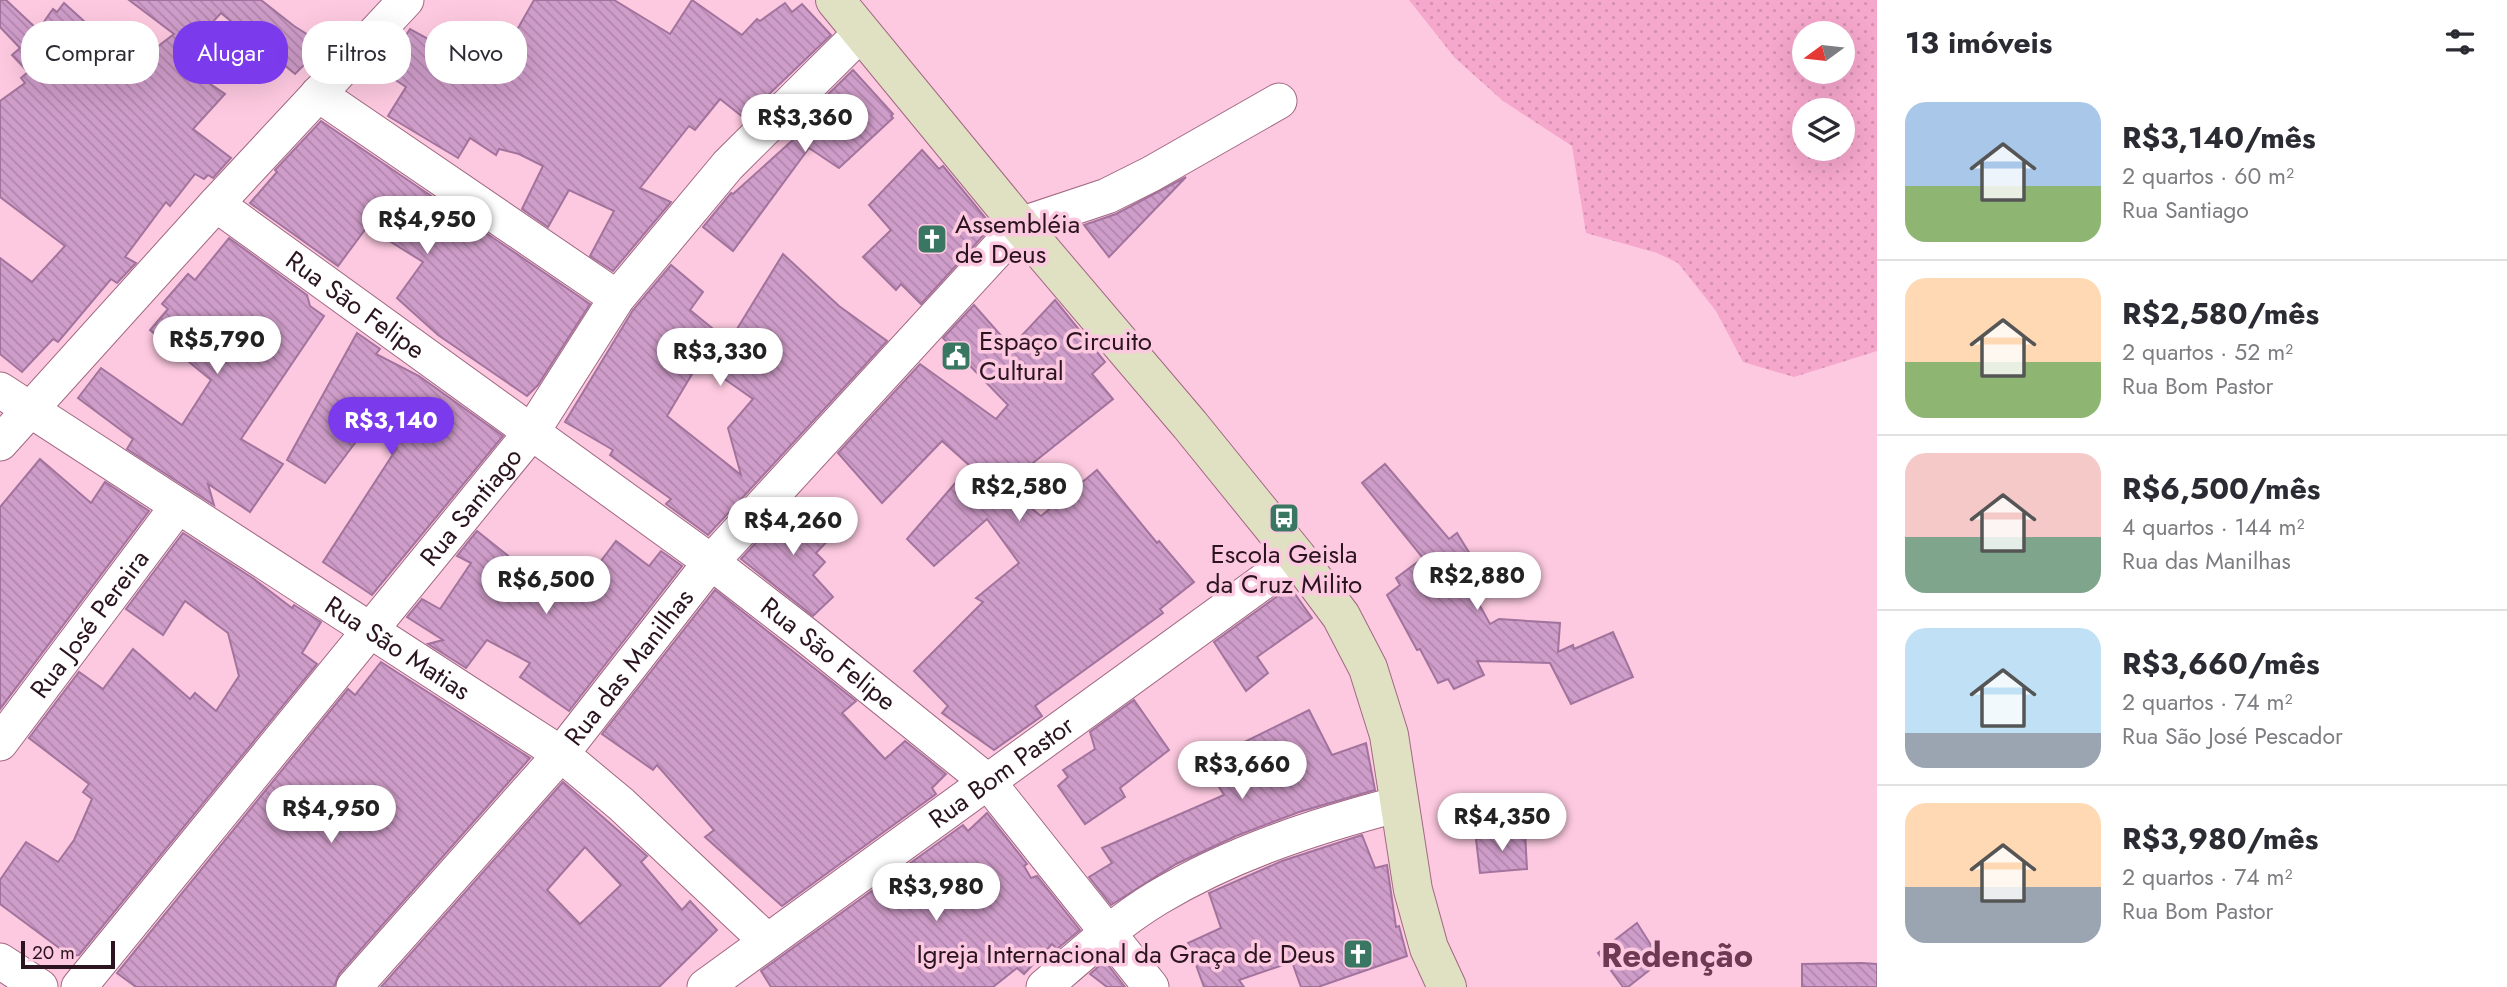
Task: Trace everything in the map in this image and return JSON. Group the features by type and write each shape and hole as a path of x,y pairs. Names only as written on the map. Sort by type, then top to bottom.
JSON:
{"main road":[{"path":"835,0 1020,225 1190,425 1341,616 1368,668 1390,735 1413,890 1429,948 1447,987"}],"street":[{"path":"0,443 216,204 406,0"},
{"name":"Rua Santiago","path":"79,987 531,433 617,298 728,164 863,32"},
{"path":"318,94 617,298"},
{"path":"1020,225 1107,195 1151,174 1279,101"},
{"name":"Rua São Felipe","path":"216,204 711,562 988,782 1151,987"},
{"name":"Rua das Manilhas","path":"354,987 561,754 711,562 1020,225"},
{"name":"Rua São Matias","path":"0,390 561,754 621,804 767,941"},
{"name":"Rua José Pereira","path":"0,743 178,506"},
{"name":"Rua Bom Pastor","path":"705,987 1297,557"},
{"path":"1044,987 1108,933 1156,898 1270,843 1399,804"},
{"path":"0,961 40,987"}],"shaded area":[{"path":"1409,0 1877,0 1877,351 1794,377 1743,362 1716,311 1678,263 1657,253 1586,233 1572,146 1503,101 1455,58"}],"building":[{"path":"0,0 6,0 28,21 21,21 21,65 12,55 20,48 0,27"},
{"path":"129,0 261,0 288,21 231,21 221,13 214,21 173,21 173,33"},
{"path":"534,0 614,0 670,34 692,0 742,35 757,19 760,21 785,3 792,12 802,4 831,35 744,118 720,99 695,130 689,126 640,188 671,202 613,271 590,256 614,211 569,190 548,227 522,209 543,166 519,154 499,149 496,155 470,138 458,158 388,116 406,87 402,84 411,84 411,30 425,37 425,84 527,84 527,21 522,21"},
{"path":"64,3 84,21 44,21 53,9 57,12"},
{"path":"288,21 302,31 302,67 295,74 288,68"},
{"path":"173,35 173,84 210,84 225,94 193,129 231,158 213,178 208,175 204,179 195,174 170,206 166,202 125,257 136,263 117,283 111,279 58,342 53,339 22,372 0,354 0,258 32,282 65,246 0,197 0,101 24,84 159,84 159,46"},
{"path":"853,70 893,114 893,118 839,168 809,148 733,251 703,227 731,193 795,138 813,116 809,113"},
{"path":"321,121 443,204 465,222 467,220 590,304 538,385 527,396 438,335 397,298 423,262 367,227 338,266 250,203 277,172 275,170"},
{"name":"Assembléia de Deus","path":"922,150 939,169 943,166 992,226 921,304 901,284 896,290 863,257 891,230 869,205"},
{"path":"1186,177 1109,257 1084,225 1116,214"},
{"path":"229,238 307,295 310,306 324,316 241,439 283,464 250,512 208,484 214,505 127,449 133,439 78,398 101,368 182,425 211,380 150,330 168,309 162,304 188,274 195,280"},
{"path":"783,254 839,306 887,341 708,535 666,504 671,499 610,455 613,450 565,422 633,310 671,265 703,292 690,310 729,342","holes":["707,349 713,371 753,399 728,428 741,475 667,416"]},
{"path":"1055,300 1105,362 1092,374 1113,399 1004,486 1041,516 1097,470 1157,543 1159,541 1194,582 1160,609 1163,613 1035,706 1042,716 994,750 942,713 948,706 914,671 983,602 976,598 1019,563 987,519 934,566 907,539 970,466 942,441 882,503 838,453 920,364 996,419 1008,405 943,338 974,305 1011,347"},
{"path":"357,333 380,349 376,354 419,376 503,436 372,595 323,562 397,448 367,427 325,483 287,460"},
{"path":"40,459 91,503 105,482 149,511 0,709 0,507"},
{"path":"1385,464 1449,539 1457,533 1470,554 1457,564 1490,624 1499,619 1560,623 1558,652 1573,645 1574,649 1613,632 1633,677 1571,704 1550,663 1477,661 1484,675 1454,689 1448,679 1438,683 1387,595 1400,585 1396,578 1423,558 1362,483"},
{"path":"795,500 833,535 816,553 825,562 813,575 833,597 813,616 741,559"},
{"path":"477,531 517,563 512,572 549,602 570,571 585,582 616,541 649,566 661,551 682,566 569,711 520,677 530,663 487,640 466,668 428,644 443,640 407,617 422,599 440,609 471,563 457,556"},
{"path":"183,533 254,579 292,608 294,605 321,622 302,653 317,664 79,955 70,956 0,904 0,880 26,842 58,862 74,840 92,799 83,792 89,784 29,738 79,672 103,689 133,649 190,699 195,693 216,711 239,676 228,633 185,601 163,635 126,609"},
{"path":"1290,587 1312,618 1257,657 1268,673 1246,691 1214,642"},
{"path":"715,590 856,701 842,713 885,759 905,741 946,774 932,788 936,794 782,906 705,837 714,830 657,765 653,770 602,734"},
{"path":"381,662 530,758 339,974 334,987 136,987 117,973 348,689 355,695"},
{"path":"1134,700 1169,750 1120,788 1125,797 1085,824 1058,786 1068,777 1063,770 1095,749 1090,732"},
{"path":"1309,710 1332,755 1366,743 1375,790 1299,812 1236,836 1176,864 1111,905 1089,877 1112,863 1102,848 1224,795 1204,762"},
{"path":"563,782 647,856 641,862 682,910 690,901 717,930 659,987 381,987","holes":["585,847 621,885 580,924 547,890"]},
{"path":"987,813 1027,864 1024,866 1031,878 1037,876 1080,930 1057,949 1052,944 1024,974 1017,968 993,987 771,987 761,971 963,825 968,831"},
{"path":"1525,832 1527,869 1480,873 1476,839"},
{"path":"1362,835 1375,868 1387,865 1396,927 1399,926 1407,956 1318,987 1301,987 1292,962 1239,980 1244,987 1204,987 1188,943 1221,928 1209,893 1282,861"},
{"path":"1637,923 1661,961 1628,987 1623,987 1598,953"},
{"path":"1105,961 1125,987 1107,987 1090,974"},
{"path":"1802,964 1877,964 1877,987 1802,987"}],"place":[{"name":"Assembléia de Deus","path":"932,239"},
{"name":"Espaço Circuito Cultural","path":"956,356"},
{"name":"Escola Geisla da Cruz Milito","path":"1284,518"},
{"name":"Igreja Internacional da Graça de Deus","path":"1358,954"}],"district":[{"name":"Redenção","path":"1677,955"}]}
